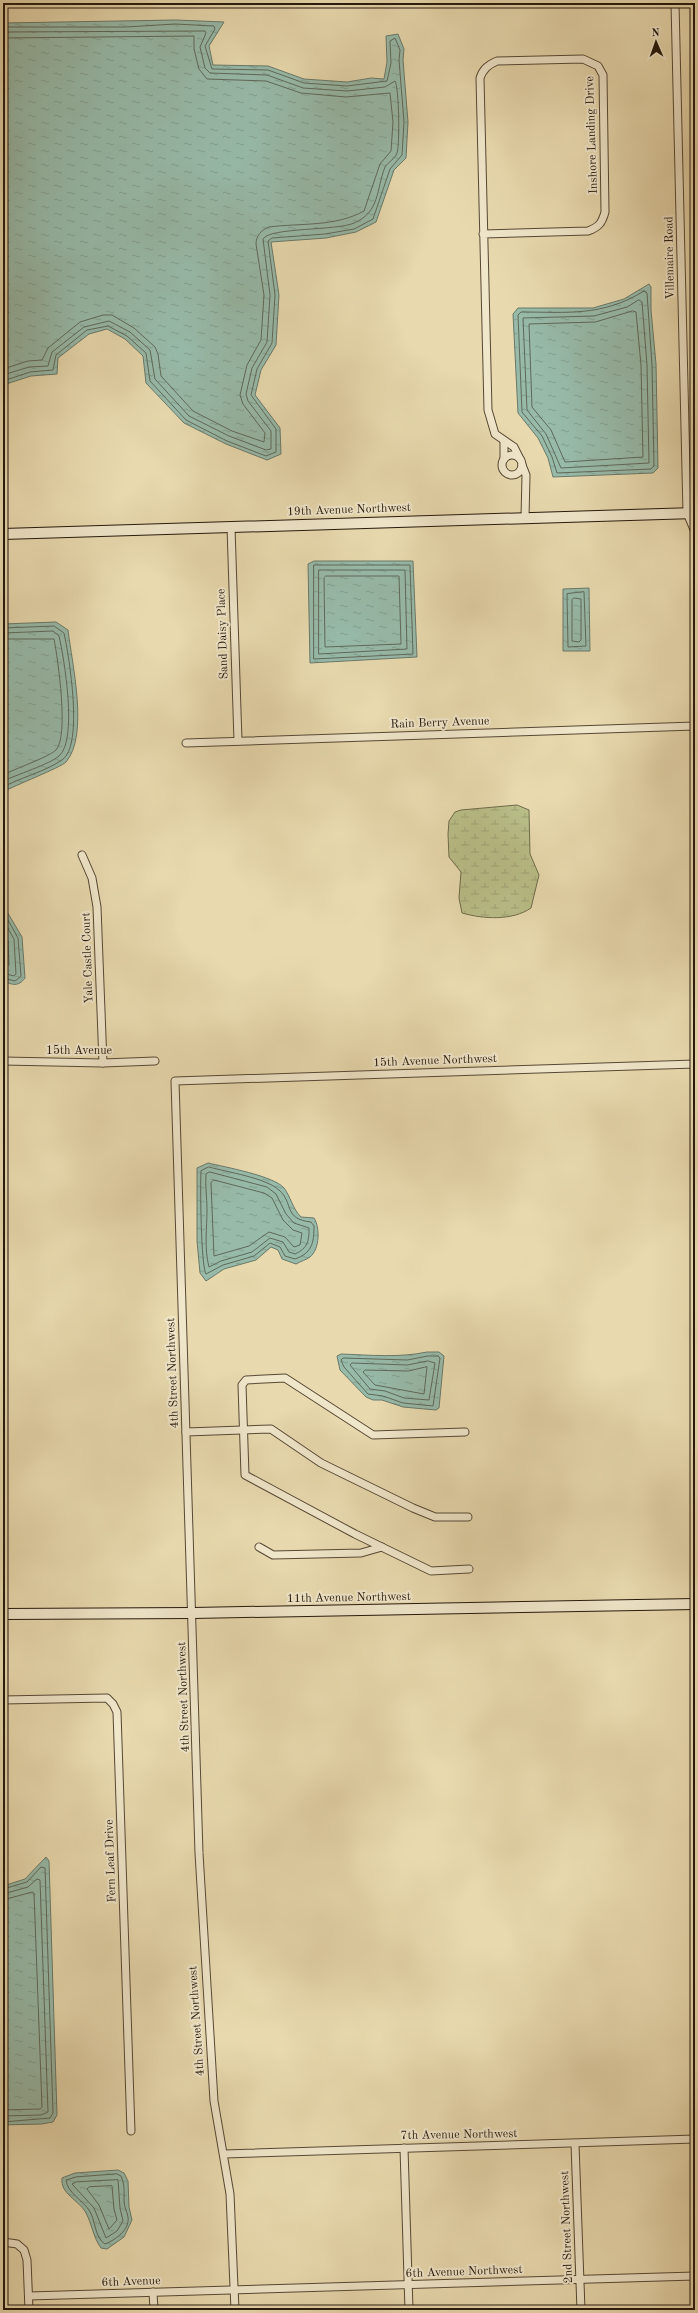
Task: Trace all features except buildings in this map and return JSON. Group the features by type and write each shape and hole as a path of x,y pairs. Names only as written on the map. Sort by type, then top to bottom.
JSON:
{"street":[{"name":"Villemaire Road","path":"674,3 691,513"},
{"name":"Inshore Landing Drive","path":"484,234 588,231 598,227 603,221 605,212 603,75 598,66 583,59 497,61 489,65 482,72 480,78 488,410 495,434 514,447 526,475 525,518"},
{"path":"504,441 504,458 502,464 503,470 507,474 513,476 525,488"},
{"path":"504,458 510,456 521,462 518,473 513,476"},
{"name":"19th Avenue Northwest","path":"3,534 691,513"},
{"path":"691,513 695,532"},
{"name":"Sand Daisy Place","path":"231,527 238,741"},
{"name":"Rain Berry Avenue","path":"186,743 695,726"},
{"name":"Yale Castle Court","path":"82,855 92,878 97,907 103,1063"},
{"name":"15th Avenue","path":"3,1061 103,1063 155,1061"},
{"name":"15th Avenue Northwest","path":"175,1081 695,1064"},
{"name":"4th Street Northwest","path":"175,1081 199,1853 205,1979 214,2101 230,2194 235,2310"},
{"path":"465,1432 373,1435 286,1378 246,1380 242,1385 245,1475 431,1571 469,1569"},
{"path":"186,1432 271,1429 334,1469 435,1517 468,1517"},
{"path":"259,1548 273,1555 361,1553 382,1547"},
{"name":"11th Avenue Northwest","path":"3,1614 192,1613 695,1604"},
{"name":"Fern Leaf Drive","path":"3,1700 107,1698 113,1704 117,1712 131,2131"},
{"name":"7th Avenue Northwest","path":"224,2154 695,2139"},
{"name":"2nd Street Northwest","path":"574,2144 581,2310"},
{"path":"404,2148 409,2310"},
{"path":"3,2242 17,2244 25,2254 28,2264 29,2310"},
{"name":"6th Avenue Northwest","path":"234,2290 695,2276"},
{"name":"6th Avenue","path":"29,2296 234,2290"},
{"path":"153,2292 154,2310"}],"green space":[{"path":"517,805 529,810 530,854 539,875 531,908 515,915 497,918 479,917 462,913 459,898 461,872 449,857 449,821 455,812 461,810"}],"water":[{"path":"176,20 224,22 209,46 213,65 268,66 304,79 347,82 371,78 384,79 387,62 386,36 398,34 404,49 403,60 408,122 406,158 394,170 376,222 356,232 326,238 271,242 279,295 276,345 261,370 255,395 280,428 281,454 267,460 226,444 184,423 146,383 143,356 125,339 107,329 89,334 58,358 57,374 31,376 3,385 3,23"},
{"path":"649,284 651,287 651,310 656,364 658,468 653,473 553,477 548,458 538,438 518,413 513,314 518,308 593,308 624,299"},
{"path":"314,561 413,561 417,657 310,663 308,564"},
{"path":"589,588 590,651 563,651 563,589"},
{"path":"56,622 68,630 75,680 78,717 77,735 73,750 66,762 63,764 3,792 3,624"},
{"path":"3,905 22,937 25,978 18,984 3,981"},
{"path":"208,1163 260,1176 279,1184 284,1188 301,1217 314,1218 316,1222 318,1232 317,1244 316,1249 310,1257 296,1264 282,1259 278,1250 271,1247 256,1260 224,1269 206,1281 200,1273 197,1241 197,1168"},
{"path":"439,1352 444,1356 439,1408 436,1410 403,1407 382,1400 373,1400 366,1397 340,1370 337,1356 341,1354 395,1356"},
{"path":"46,1857 49,1861 57,2115 53,2122 42,2124 3,2125 3,1886 25,1879"},
{"path":"118,2170 124,2173 128,2181 129,2207 132,2220 124,2237 107,2249 101,2248 86,2213 83,2208 67,2193 62,2184 62,2178 75,2173"}]}
